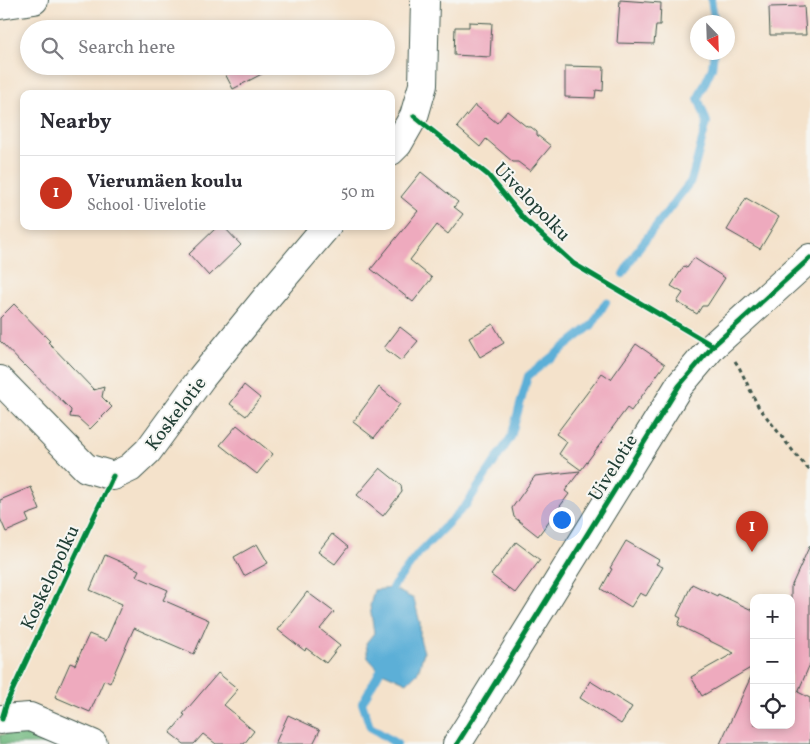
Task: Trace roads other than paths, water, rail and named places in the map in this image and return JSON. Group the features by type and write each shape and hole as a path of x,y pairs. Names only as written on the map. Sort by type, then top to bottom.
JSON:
{"street":[{"path":"0,5 34,0"},
{"path":"395,147 414,116 423,85 426,0"},
{"name":"Koskelotie","path":"0,380 86,468 113,476 130,468 148,451 202,377 324,230"},
{"name":"Uivelotie","path":"456,744 679,386 713,346 810,258"},
{"path":"0,720 30,717 93,744"}],"water":[{"path":"392,588 414,599 420,623 420,639 424,652 418,672 407,683 380,671 368,658 366,643 374,633 370,606 374,590"}],"waterway":[{"path":"711,0 714,15"},
{"path":"623,274 638,249 691,181 707,122 698,98 712,68 713,60"},
{"path":"391,596 392,588 418,554 466,505 511,437 528,376 592,325 606,302"},
{"path":"382,662 380,671 362,703 370,727 397,744"}],"place":[{"name":"Vierumäen koulu","path":"752,552"}]}
